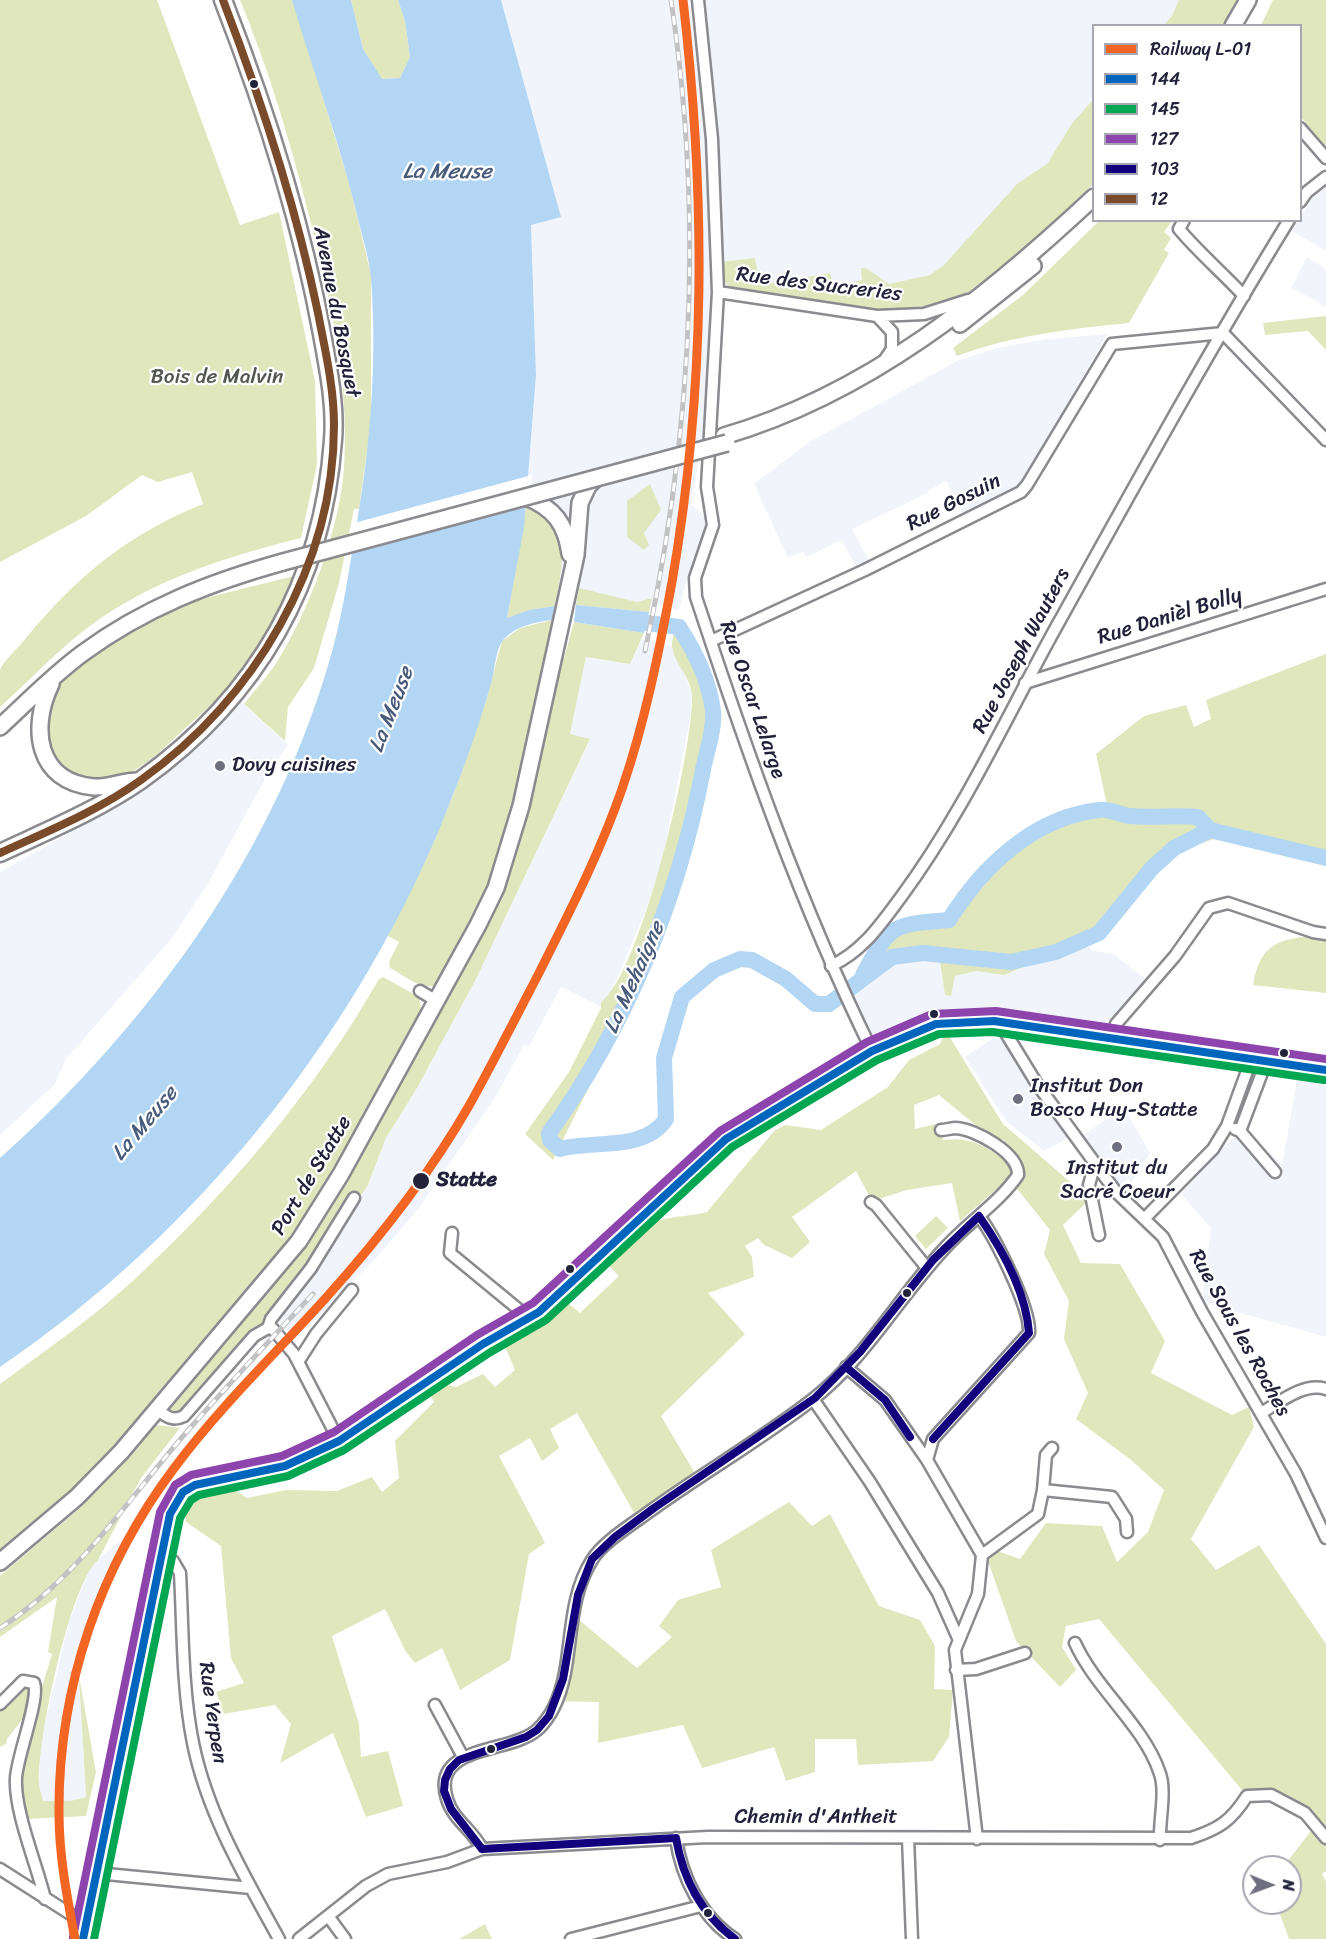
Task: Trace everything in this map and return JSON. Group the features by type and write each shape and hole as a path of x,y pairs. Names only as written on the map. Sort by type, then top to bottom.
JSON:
{"main road":[{"name":"Avenue du Bosquet","path":"0,853 103,804 140,781 176,752 230,699 283,625 303,581 319,523 333,438 331,387 317,310 288,187 254,78 223,0"},
{"path":"1234,24 1248,0"},
{"path":"1244,24 1259,0"},
{"path":"0,716 78,646 116,621 177,588 230,567 282,558 526,497 560,483 596,478 725,439 782,417 836,391 880,366 950,320 1092,199"},
{"path":"0,727 56,675 100,642 157,607 232,576 282,558 560,483 725,439 767,432 823,409 916,355 996,298 1092,212"},
{"name":"Port de Statte","path":"0,1562 77,1497 122,1452 156,1409 258,1293 299,1241 341,1174 478,925 496,888 522,806 576,555 580,503 588,486 596,478"},
{"path":"552,510 560,483"},
{"path":"526,497 552,510 567,535 572,568"},
{"path":"56,675 42,703 38,729 44,753 52,766 73,781 93,787 124,780 140,781"},
{"path":"84,1931 170,1514 183,1492 195,1485 285,1466 339,1441 483,1344 529,1318 561,1294 629,1227 726,1139 872,1051 917,1030 947,1023 1006,1023 1326,1070"}],"street":[{"name":"Rue des Sucreries","path":"698,0 712,139 718,292 713,420"},
{"path":"1302,130 1326,158"},
{"path":"1302,199 1307,192 1326,177"},
{"name":"Rue Joseph Wauters","path":"831,966 849,957 867,942 928,860 963,805 1025,683 1287,222"},
{"path":"1181,225 1203,258 1221,270 1244,296"},
{"name":"Rue des Sucreries","path":"718,292 878,316 924,314 950,308 984,293"},
{"path":"878,316 892,332 893,342 890,353 880,366"},
{"path":"1223,333 1326,440"},
{"name":"Rue Gosuin","path":"711,641 865,570 1021,492 1112,344 1223,333"},
{"name":"Rue Oscar Lelarge","path":"713,420 707,487 713,525 695,578 696,597 770,815 831,966 872,1051"},
{"name":"Rue Danièl Bolly","path":"1025,683 1326,589"},
{"path":"1112,1039 1116,1024 1175,956 1209,908 1218,903 1228,903 1313,933 1326,934"},
{"path":"420,991 435,1000"},
{"name":"Rue Sous les Roches","path":"1006,1023 1004,1030 1037,1084 1116,1191 1163,1237 1202,1312 1296,1474 1326,1538"},
{"path":"1145,1218 1200,1165 1227,1126 1259,1061"},
{"path":"1240,1131 1259,1061"},
{"path":"1227,1126 1240,1131 1275,1172"},
{"path":"482,1849 477,1840 455,1817 447,1799 444,1783 448,1768 463,1756 507,1744 536,1731 554,1708 562,1684 576,1597 593,1558 626,1529 676,1492 813,1399 846,1367 927,1268 1018,1175 1017,1165 991,1142 974,1133 956,1128 941,1131"},
{"path":"1095,1163 1089,1185 1099,1235"},
{"path":"156,1409 168,1418 177,1419 184,1416 254,1336 268,1328 271,1319 311,1268 354,1198"},
{"path":"871,1202 876,1205 927,1268"},
{"path":"927,1460 933,1439 1029,1333 1027,1312 989,1229 979,1216"},
{"path":"452,1233 450,1253 529,1318"},
{"path":"298,1362 315,1334 352,1290"},
{"path":"268,1328 273,1329 298,1362 339,1441"},
{"path":"846,1367 885,1400 927,1460 982,1555 978,1594 955,1650 976,1839"},
{"path":"1261,1413 1306,1389 1316,1386 1326,1389"},
{"path":"813,1399 870,1482 938,1593 958,1638"},
{"path":"910,1437 933,1439"},
{"path":"982,1555 1038,1514 1046,1455 1052,1448"},
{"path":"1043,1490 1112,1497 1126,1519 1127,1532"},
{"name":"Rue Yerpen","path":"162,1556 173,1560 180,1574 192,1741 202,1779 230,1847 279,1939"},
{"path":"1075,1644 1083,1660 1120,1709 1160,1772 1160,1840"},
{"path":"956,1670 976,1669 1025,1653"},
{"path":"0,1704 23,1681 34,1683 34,1698 15,1781 45,1899"},
{"path":"435,1705 463,1756"},
{"name":"Chemin d'Antheit","path":"299,1939 366,1886 388,1874 447,1862 482,1849 676,1838 1160,1840 1191,1838 1212,1831 1233,1817 1247,1797 1271,1795 1305,1813 1326,1838"},
{"path":"676,1838 700,1906 706,1916 735,1939"},
{"path":"908,1838 912,1939"},
{"path":"0,1869 45,1899 84,1931"},
{"path":"96,1874 251,1888"},
{"path":"571,1939 700,1906"},
{"path":"328,1916 345,1939"}],"shaded area":[{"path":"501,0 689,0 698,65 708,172 711,281 707,415 691,504 707,519 705,536 687,577 679,610 651,604 649,612 576,605 555,606 541,607 507,619 524,527 536,375 531,224 561,217"},
{"path":"702,0 1240,0 1224,24 1092,24 1092,185 1045,232 971,295 725,285 721,277 718,167"},
{"path":"1326,186 1326,251 1292,231 1298,222 1302,222 1302,215 1312,199"},
{"path":"1307,257 1326,269 1326,306 1322,307 1322,304 1291,288"},
{"path":"1107,334 1025,481 1016,488 964,515 946,481 928,493 852,529 869,561 856,568 842,540 806,557 803,552 788,558 754,484 811,441 959,360 998,348 1040,340"},
{"path":"642,639 671,646 692,692 690,720 662,862 645,912 617,979 608,997 601,1002 601,1007 561,987 529,1046 524,1045 496,1096 419,1208 378,1256 296,1339 276,1319 318,1262 367,1187 386,1138 417,1088 476,979 590,740 570,735 586,657 630,664"},
{"path":"240,701 288,745 266,777 210,880 173,937 66,1059 55,1084 0,1135 0,872 107,812 192,749"},
{"path":"1088,943 1091,950 1115,955 1146,980 1100,1029 988,1015 948,1014 906,1028 870,1047 848,1003 862,978 892,957 923,953 939,955 945,995 951,996 955,976 976,971 1004,975"},
{"name":"Institut Don Bosco Huy-Statte","path":"1003,1037 1070,1137 1044,1151 1006,1121 965,1057 992,1039"},
{"path":"1326,1045 1326,1337 1202,1302 1211,1228 1181,1194 1232,1139 1251,1134 1282,1165 1298,1075 1320,1079"},
{"name":"Institut du Sacré Coeur","path":"1117,1111 1128,1115 1150,1153 1131,1183 1128,1179 1115,1188 1081,1137"},
{"path":"149,1514 118,1565 96,1620 79,1675 86,1797 70,1801 43,1801 39,1786 40,1745 69,1622 90,1567"}],"green space":[{"name":"Bois de Malvin","path":"0,0 157,0 240,225 279,212 315,381 317,464 301,538 212,564 155,587 128,601 77,636 0,707 0,670 2,666 65,595 127,543 203,504 192,472 158,482 142,475 86,516 0,562"},
{"path":"240,0 293,0 350,186 371,275 371,422 359,509 354,509 339,583 314,668 288,707 285,741 244,704 271,670 287,644 310,596 329,543 344,468 344,402 330,304 307,208 277,103"},
{"path":"351,0 398,0 405,21 410,57 400,78 381,79 363,49"},
{"path":"1179,0 1240,0 1224,24 1165,24 1172,16"},
{"path":"1273,0 1326,0 1326,148 1302,118 1302,24 1261,24"},
{"path":"1092,101 1092,185 1045,232 971,295 924,312 879,312 731,289 721,277 721,262 755,258 760,285 830,273 834,286 862,280 861,268 866,268 889,284 930,275 944,265 1017,184 1047,164 1073,122"},
{"path":"1098,222 1171,222 1164,232 1171,238 1164,250 1169,253 1129,323 1020,338 957,356 953,348 1023,295"},
{"path":"1326,316 1326,350 1308,331 1265,335 1263,323"},
{"path":"650,484 661,510 644,533 649,545 644,550 627,537 627,501"},
{"path":"530,506 544,513 553,523 559,535 562,563 555,606 529,610 507,619 526,507"},
{"path":"294,576 277,613 249,662 229,688 154,757 122,779 81,782 65,771 50,755 44,739 49,701 63,680 96,655 132,630 185,603"},
{"path":"579,588 637,602 652,598 649,612 576,605"},
{"path":"552,620 503,852 488,892 434,986 417,983 390,968 389,962 399,942 388,936 422,868 454,793 486,701 502,641 520,628"},
{"path":"574,622 644,633 630,664 586,657 570,734 590,739 476,979 417,1088 386,1138 367,1187 271,1319 177,1419 156,1409 299,1241 484,927 560,658 564,658"},
{"path":"676,626 679,627 699,659 715,709 701,793 666,920 649,966 553,1160 525,1134 569,1072 601,1008 601,1002 616,983 632,949 648,906 675,808 690,722 692,695 691,688 673,650 672,640"},
{"path":"1326,654 1326,865 1214,839 1177,851 1153,875 1126,912 1105,934 1004,975 976,971 955,976 951,996 945,995 939,955 916,954 898,957 862,978 880,943 898,926 949,919 950,908 992,856 1069,813 1107,805 1096,754 1144,716 1186,705 1194,727 1211,719 1206,700"},
{"path":"1314,936 1326,938 1326,993 1253,985 1260,961 1272,947 1289,939"},
{"path":"383,977 419,997 421,1009 341,1162 302,1226 229,1318 161,1392 99,1465 75,1490 0,1555 0,1384 104,1306 205,1210 269,1138 299,1100 327,1061 379,979"},
{"path":"946,1031 1003,1124 1090,1199 1063,1225 1081,1263 1120,1264 1165,1341 1151,1373 1232,1415 1249,1407 1254,1427 1191,1539 1216,1570 1259,1545 1326,1644 1326,1871 1322,1874 1326,1882 1326,1939 1289,1939 1280,1915 1302,1915 1302,1855 1292,1855 1315,1826 1271,1795 1247,1796 1099,1619 1066,1626 1062,1647 1076,1670 1060,1687 1016,1641 988,1561 997,1551 1020,1559 1046,1523 1102,1526 1117,1562 1148,1532 1164,1490 1131,1460 1076,1419 1088,1393 1064,1339 1069,1301 1044,1254 1050,1230 1014,1185 1018,1175 1006,1153 1004,1140 990,1137 939,1095 914,1105 915,1129 940,1123 943,1140 964,1140 983,1146 1007,1163 1015,1171 1014,1174 960,1221 952,1183 907,1190 872,1201 856,1171 792,1217 810,1242 792,1258 764,1245 758,1238 745,1246 752,1257 754,1277 708,1293 745,1334 661,1416 696,1475 636,1516 577,1413 550,1429 559,1448 542,1461 530,1438 499,1456 545,1543 529,1554 510,1660 460,1690 442,1648 415,1663 406,1652 385,1609 332,1636 359,1724 361,1757 388,1751 403,1806 366,1817 333,1733 280,1763 291,1724 275,1705 224,1714 216,1692 244,1683 231,1658 221,1546 186,1522 184,1504 196,1492 228,1485 247,1498 286,1490 337,1491 372,1477 382,1492 399,1478 395,1441 434,1402 429,1392 443,1384 456,1387 483,1374 495,1387 515,1370 503,1342 562,1298 580,1313 619,1276 602,1259 618,1244 627,1245 635,1234 651,1223 707,1212 774,1131 785,1125 821,1130 888,1087 909,1060 940,1044"},
{"path":"936,1216 948,1228 926,1249 915,1236"},
{"path":"157,1425 180,1428 141,1478 98,1560 87,1575 66,1631 49,1701 40,1763 39,1785 43,1801 70,1801 86,1797 79,1676 96,1772 86,1816 26,1819 21,1784 23,1757 52,1654 48,1652 57,1597 0,1637 0,1576 81,1507"},
{"path":"789,1502 812,1526 830,1514 879,1606 920,1620 935,1646 934,1689 953,1690 949,1737 933,1761 858,1765 856,1739 815,1739 815,1772 786,1781 774,1747 702,1768 683,1725 598,1743 599,1702 557,1701 571,1621 578,1619 637,1668 672,1637 659,1626 678,1600 721,1587 711,1550"},
{"path":"28,1685 31,1689 28,1712 7,1739 6,1744 0,1747 0,1709 21,1687"},
{"path":"485,1924 492,1939 459,1939"}],"water":[{"name":"La Meuse","path":"292,0 351,0 363,49 382,79 400,78 410,57 405,21 398,0 501,0 561,217 531,225 536,375 524,527 507,618 529,610 555,606 552,620 520,628 501,643 474,737 439,830 402,909 359,986 311,1060 258,1130 200,1196 137,1258 71,1315 0,1367 0,1158 56,1105 109,1049 158,990 203,927 244,861 280,792 309,721 333,648 340,617 362,492 372,400 371,278 343,161"},
{"path":"576,605 649,612 644,633 574,622"}],"pier":[{"path":"532,475 529,506 349,554 354,523"}],"waterway":[{"name":"La Mehaigne","path":"624,620 679,627 705,678 713,711 713,725 692,818 664,914 646,960 602,1049 577,1092 549,1133 550,1140 560,1149 631,1141 657,1129 666,1119 664,1058 682,997 714,970 740,959 752,960 786,979 815,1004 829,1004 892,957 923,953 1011,962 1056,952 1099,933 1152,868 1174,848 1210,830 1326,858"},
{"name":"La Mehaigne","path":"863,975 887,936 895,930 915,923 949,920 977,881 994,864 1032,834 1053,823 1075,815 1103,810 1130,816 1198,817 1210,830"}],"railway":[{"path":"645,651 674,489 683,408 688,327 690,245 687,163 681,82 671,0"},
{"path":"0,1628 53,1587 77,1563 184,1435 313,1294"}],"rail line":[{"name":"L-01","path":"75,1939 60,1845 61,1766 66,1720 75,1675 105,1587 148,1505 175,1467 229,1402 364,1254 420,1182 454,1131 573,905 604,836 630,764 651,687 672,582 683,509 696,364 699,219 691,74 683,0"}],"transit line":[{"name":"12","path":"0,853 72,820 125,791 182,747 219,710 252,670 280,625 303,578 320,529 330,478 334,425 326,355 289,194 223,0"},
{"name":"127","path":"73,1937 160,1512 175,1485 191,1475 282,1456 334,1432 477,1335 533,1303 720,1131 867,1042 932,1014 996,1011 1326,1059"},
{"name":"144","path":"83,1939 170,1514 183,1492 195,1485 285,1466 339,1441 483,1344 539,1312 726,1139 872,1051 936,1024 994,1021 1326,1070"},
{"name":"145","path":"94,1939 180,1518 191,1500 199,1495 288,1476 344,1450 489,1353 546,1320 732,1147 877,1060 939,1034 993,1032 1324,1080"},
{"name":"103","path":"933,1439 1029,1333 1023,1302 1012,1272 979,1216"},
{"name":"103","path":"482,1849 451,1809 444,1791 445,1780 450,1769 459,1760 526,1737 537,1730 549,1716 563,1679 578,1595 592,1559 615,1537 654,1508 815,1398 860,1352 933,1260 979,1216"},
{"name":"103","path":"846,1367 885,1400 910,1437"},
{"name":"103","path":"676,1838 683,1868 695,1894 712,1918 735,1939"},
{"name":"103","path":"482,1849 676,1838"}],"place":[{"name":"Dovy cuisines","path":"220,766"},
{"name":"Institut Don Bosco Huy-Statte","path":"1018,1099"},
{"name":"Institut du Sacré Coeur","path":"1117,1147"},
{"name":"Statte","path":"421,1181"}]}
